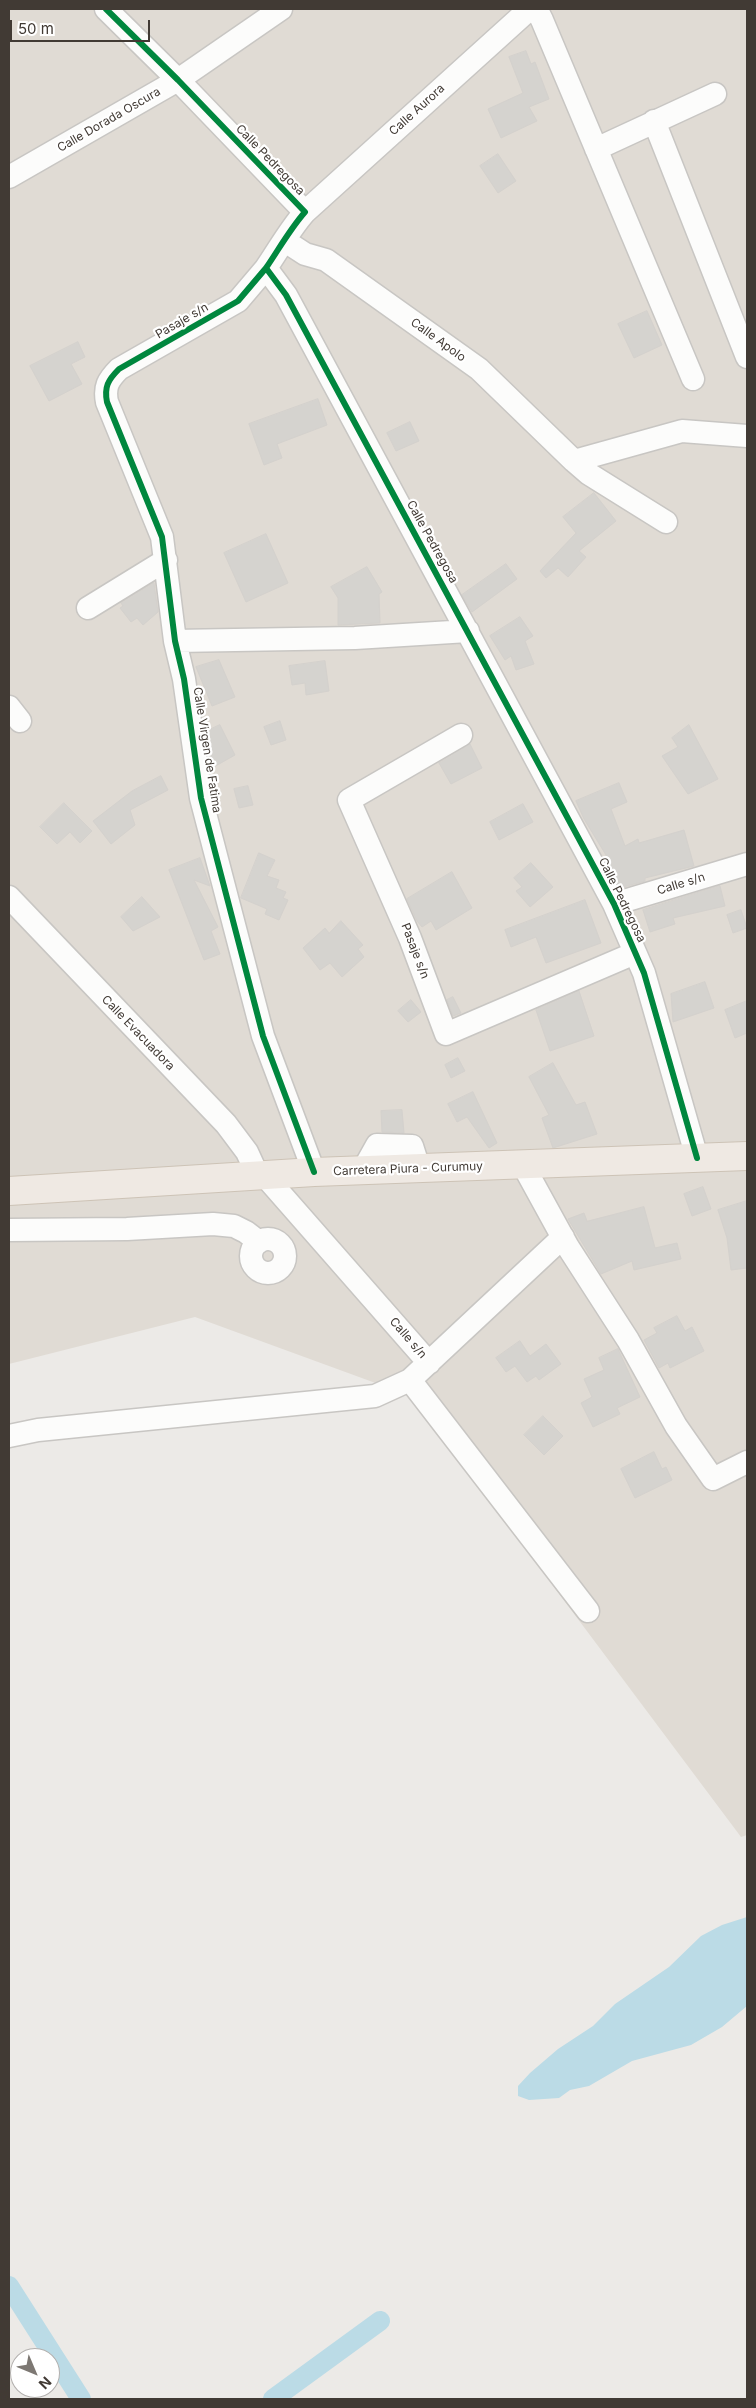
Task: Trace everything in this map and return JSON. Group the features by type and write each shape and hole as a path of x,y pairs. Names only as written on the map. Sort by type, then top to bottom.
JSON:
{"main road":[{"name":"Carretera Piura - Curumuy","path":"9,1191 314,1172 747,1156"}],"street":[{"name":"Calle Pedregosa","path":"106,9 178,80 305,212 294,224 285,241 266,268 286,295 614,904 644,973 697,1158"},
{"name":"Calle Dorada Oscura","path":"9,177 178,80 281,9"},
{"name":"Calle Aurora","path":"305,212 524,14 531,10 538,14 542,20 596,150"},
{"path":"693,379 596,150 714,94"},
{"path":"654,121 747,357"},
{"name":"Calle Apolo","path":"285,241 305,254 326,260 479,369 574,461 590,474 666,522"},
{"name":"Pasaje s/n","path":"104,388 112,376 120,369 238,301 266,268"},
{"name":"Calle Virgen de Fatima","path":"104,388 107,402 162,537 175,641 184,679 201,798 262,1036 314,1172"},
{"path":"574,461 682,431 747,436"},
{"path":"88,608 166,560"},
{"path":"175,641 355,638 468,631"},
{"name":"Pasaje s/n","path":"461,735 350,800 410,938 446,1034 635,953"},
{"name":"Calle s/n","path":"614,904 747,864"},
{"name":"Calle Evacuadora","path":"9,898 226,1124 262,1176"},
{"path":"523,1165 563,1237 628,1340 676,1426 713,1479 747,1462"},
{"name":"Calle s/n","path":"262,1176 430,1363 563,1237"},
{"path":"9,1230 127,1229 213,1224 234,1226 246,1232 258,1242"},
{"path":"9,1436 38,1430 375,1396 410,1380 430,1363"},
{"path":"410,1380 588,1611"}],"shaded area":[{"path":"9,9 747,9 747,1835 741,1837 411,1396 195,1317 9,1364"}],"water":[{"path":"747,1917 747,2006 722,2027 691,2045 632,2061 589,2086 570,2090 559,2098 529,2100 518,2096 518,2086 530,2073 558,2049 593,2026 615,2004 669,1967 701,1936 722,1925"}],"building":[{"path":"526,51 531,64 535,62 549,99 529,107 537,121 501,138 488,109 523,93 509,57"},
{"path":"498,154 516,181 498,193 480,166"},
{"path":"647,311 662,345 634,358 618,324"},
{"path":"78,342 85,357 71,364 82,384 49,401 30,366"},
{"path":"318,399 327,425 277,444 282,458 264,465 249,424"},
{"path":"410,422 419,441 396,451 387,433"},
{"path":"594,493 616,521 579,551 586,557 568,577 558,568 546,578 540,571 576,533 563,517"},
{"path":"266,534 288,583 246,602 224,553"},
{"path":"506,564 517,579 472,612 462,595"},
{"path":"367,567 382,592 379,594 380,623 338,625 338,598 331,587"},
{"path":"154,583 158,612 143,625 137,618 131,622 120,608 123,606 121,603"},
{"path":"520,617 533,636 525,641 534,664 516,670 511,656 505,660 490,636"},
{"path":"219,660 235,697 212,706 196,667"},
{"path":"325,661 329,691 306,695 305,683 292,685 289,666"},
{"path":"280,721 286,740 271,745 264,727"},
{"path":"220,725 235,755 212,768 205,732"},
{"path":"689,725 718,779 688,794 662,756 678,747 672,738"},
{"path":"470,744 482,768 451,784 439,763"},
{"path":"161,776 168,790 130,810 135,825 111,844 93,821 132,791"},
{"path":"619,783 627,802 611,809 625,846 638,839 639,843 684,830 694,866 645,878 645,881 620,888 609,867 606,855 584,819 576,801"},
{"path":"248,786 253,805 239,808 234,789"},
{"path":"64,803 92,831 80,843 70,832 57,844 40,827"},
{"path":"523,804 533,822 499,840 490,822"},
{"path":"259,853 275,860 267,876 279,880 276,888 286,892 283,898 288,900 279,920 265,914 267,909 241,898"},
{"path":"200,858 210,886 194,880 218,927 211,931 220,954 204,960 169,870"},
{"path":"531,863 553,887 530,907 516,891 522,887 514,878"},
{"path":"452,872 472,908 436,930 431,921 422,927 417,921 407,899"},
{"path":"720,886 725,906 673,918 675,924 650,932 643,910"},
{"path":"142,897 160,917 133,931 121,917"},
{"path":"585,900 601,943 546,963 536,937 511,947 505,930"},
{"path":"741,910 747,928 733,933 727,915"},
{"path":"341,921 363,945 358,949 364,957 342,977 330,963 320,970 303,948 325,928 329,933"},
{"path":"705,982 714,1008 673,1022 671,994"},
{"path":"579,991 594,1036 550,1051 536,1010"},
{"path":"453,997 461,1013 453,1016 447,1000"},
{"path":"411,1000 421,1012 408,1022 398,1011"},
{"path":"747,1001 747,1033 735,1038 725,1010"},
{"path":"458,1058 465,1071 451,1078 445,1065"},
{"path":"553,1063 576,1105 585,1102 597,1134 553,1148 542,1118 549,1115 529,1077"},
{"path":"473,1092 497,1143 489,1148 467,1117 457,1122 448,1104"},
{"path":"402,1110 404,1133 382,1132 381,1111"},
{"path":"703,1187 711,1209 692,1216 684,1194"},
{"path":"747,1201 747,1268 731,1270 727,1238 718,1210"},
{"path":"644,1207 655,1248 677,1243 681,1259 634,1270 632,1261 601,1274 568,1219 584,1213 587,1221"},
{"path":"677,1316 685,1331 692,1327 704,1351 670,1368 668,1363 659,1368 644,1340 657,1333 654,1328"},
{"path":"520,1341 530,1356 546,1344 561,1364 539,1380 536,1376 527,1382 515,1366 506,1372 496,1358"},
{"path":"618,1349 640,1397 617,1408 620,1414 593,1427 581,1403 592,1397 584,1379 604,1370 599,1358"},
{"path":"543,1416 563,1436 544,1455 524,1435"},
{"path":"654,1452 662,1469 666,1467 672,1480 635,1498 621,1469"}],"waterway":[{"path":"9,2286 81,2399"},
{"path":"273,2399 380,2321"}],"cycle path":[{"path":"106,9 178,80 305,212 289,232 266,268 286,295 614,904 644,973 697,1158"},
{"path":"266,268 238,301 119,369 108,384 106,397 162,537 175,641 184,679 201,798 263,1036 314,1172"}]}
